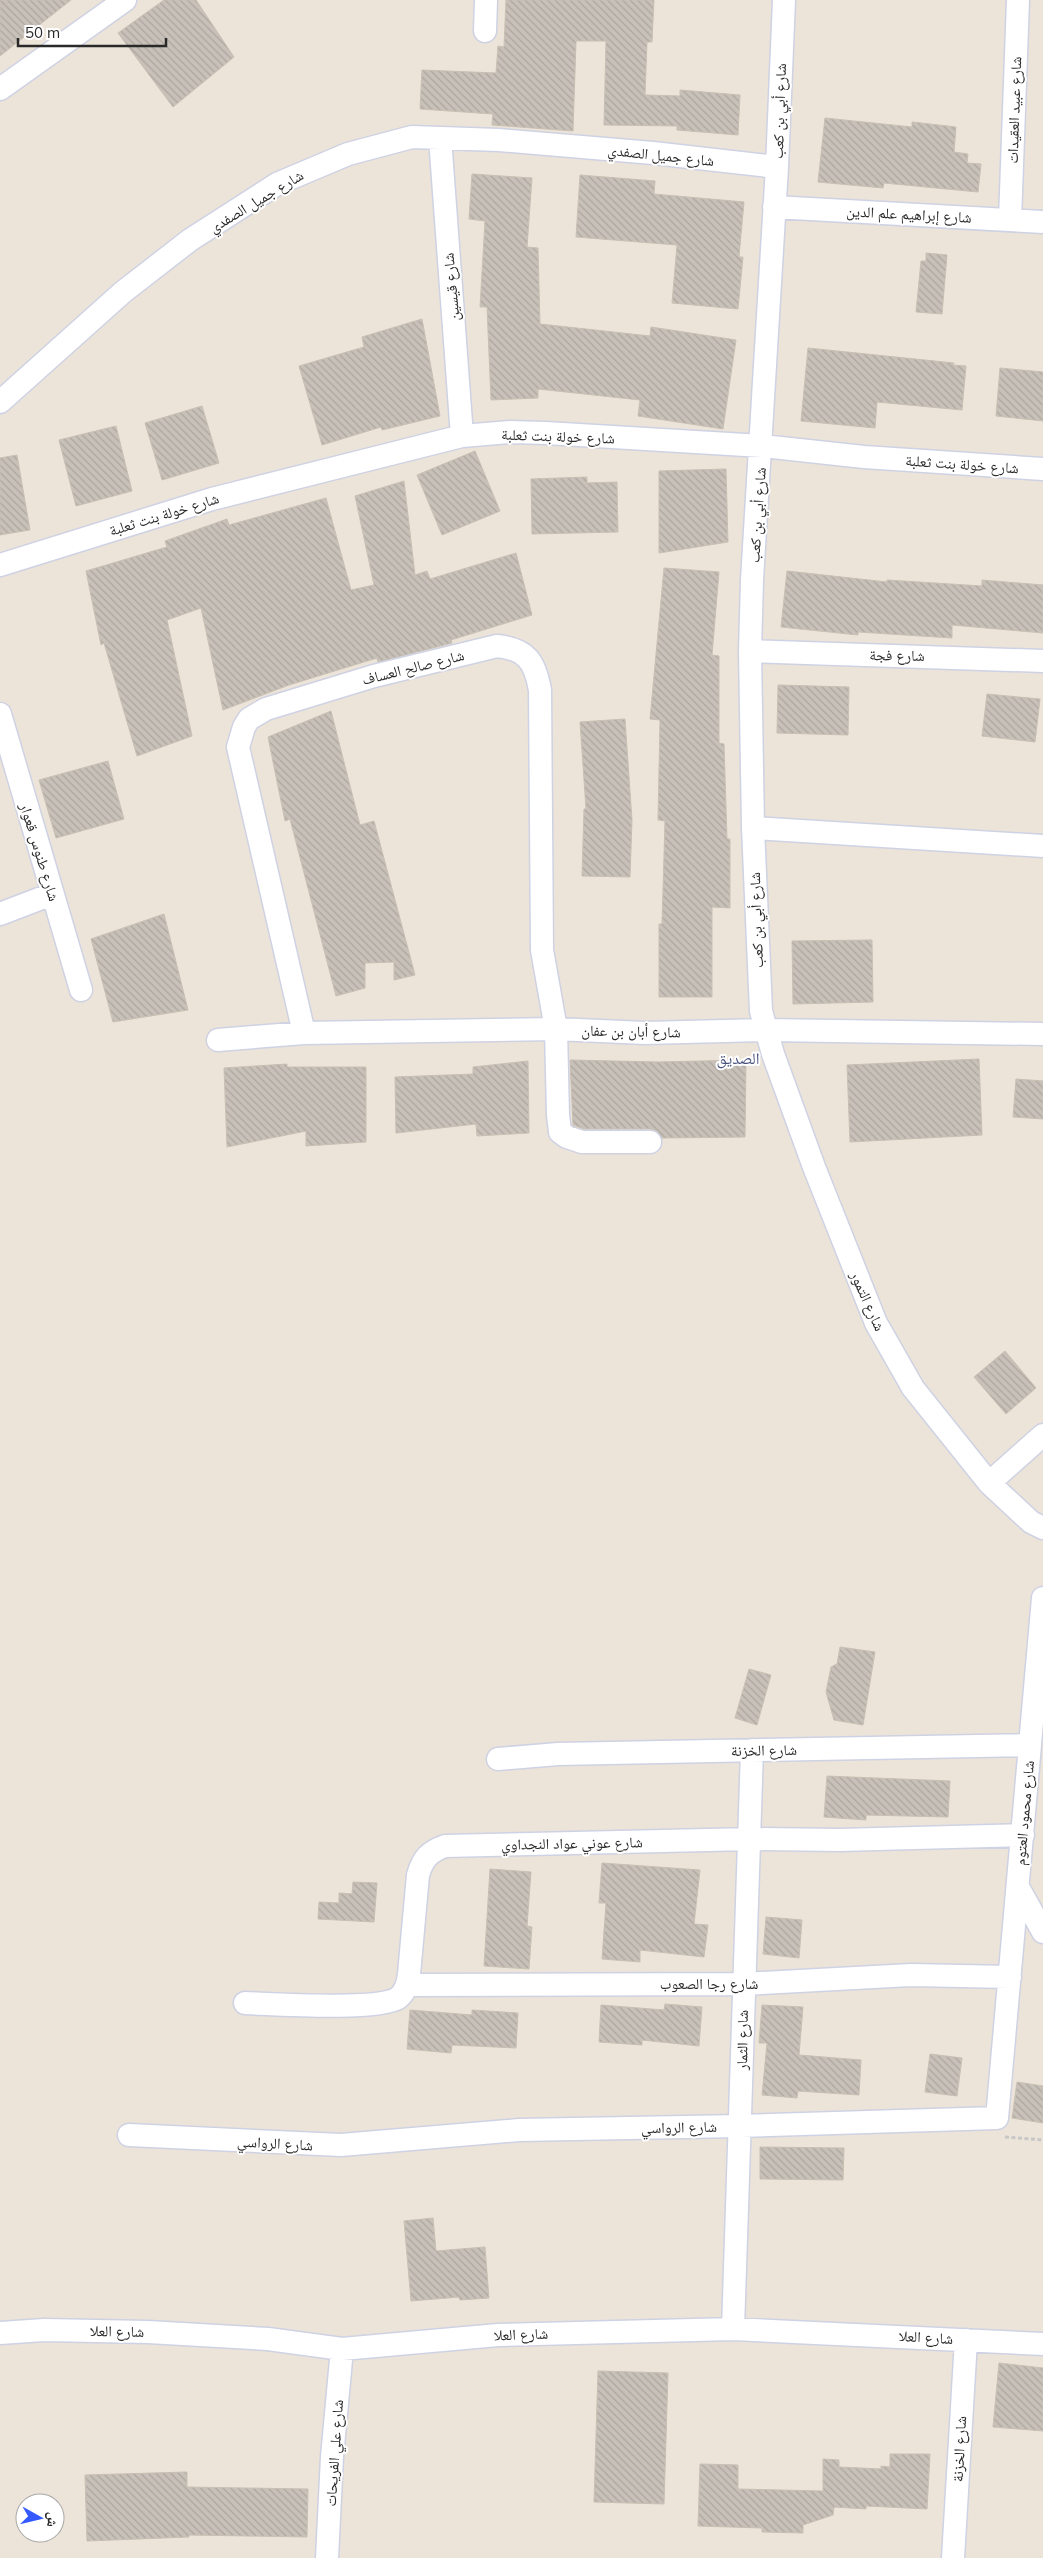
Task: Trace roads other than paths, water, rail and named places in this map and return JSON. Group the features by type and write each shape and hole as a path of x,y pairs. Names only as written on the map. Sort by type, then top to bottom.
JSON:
{"street":[{"path":"0,89 125,0"},
{"path":"485,31 486,0"},
{"name":"شارع أبي بن كعب","path":"766,1030 758,995 750,652 752,580 762,446 784,0"},
{"name":"شارع عبيد العقيدات","path":"1010,220 1018,0"},
{"name":"شارع جميل الصفدي","path":"0,402 123,292 190,240 277,184 348,154 412,137 499,140 643,152 777,167"},
{"name":"شارع قيسين","path":"440,138 462,436"},
{"name":"شارع إبراهيم علم الدين","path":"774,207 1043,222"},
{"name":"شارع خولة بنت ثعلبة","path":"0,565 212,499 462,436 510,432 546,433 762,446 864,458 1043,469"},
{"name":"شارع صالح العساف","path":"304,1033 238,747 244,727 257,713 297,698 497,646 510,647 529,659 537,670 540,690 542,950 556,1029 560,1132 567,1137 582,1142 650,1142"},
{"name":"شارع فجة","path":"750,652 1043,661"},
{"name":"شارع طنوس قعوار","path":"0,714 81,990"},
{"path":"753,828 1043,846"},
{"path":"0,914 52,894"},
{"name":"شارع أبان بن عفان","path":"218,1040 304,1033 556,1029 645,1033 766,1030 1043,1034"},
{"name":"شارع التمور","path":"766,1030 814,1167 876,1322 913,1388 988,1483 1031,1522 1043,1528"},
{"path":"988,1483 1043,1435"},
{"name":"شارع محمود العتوم","path":"1043,1598 1018,1887 1043,1932"},
{"name":"شارع الخزنة","path":"498,1759 558,1754 1030,1745"},
{"name":"شارع الثمار","path":"733,2330 743,1984 751,1838 752,1750"},
{"name":"شارع عوني عواد النجداوي","path":"408,1985 418,1875 422,1861 431,1852 445,1846 461,1844 751,1838 840,1840 1022,1835"},
{"path":"1010,1977 1018,1887"},
{"name":"شارع رجا الصعوب","path":"408,1985 743,1984 911,1976 1010,1977"},
{"name":"شارع الرواسي","path":"129,2136 341,2145 518,2130 740,2126 997,2118 1010,1977"},
{"path":"245,2003 375,2005 400,1996 408,1985"},
{"name":"شارع العلا","path":"0,2333 44,2330 148,2332 268,2339 342,2349 498,2335 733,2330 1043,2344"},
{"name":"شارع الخزنة","path":"953,2558 966,2340"},
{"name":"شارع علي الفريحات","path":"327,2558 332,2457 342,2349"}],"district":[{"name":"الصديق","path":"738,1058"}]}
